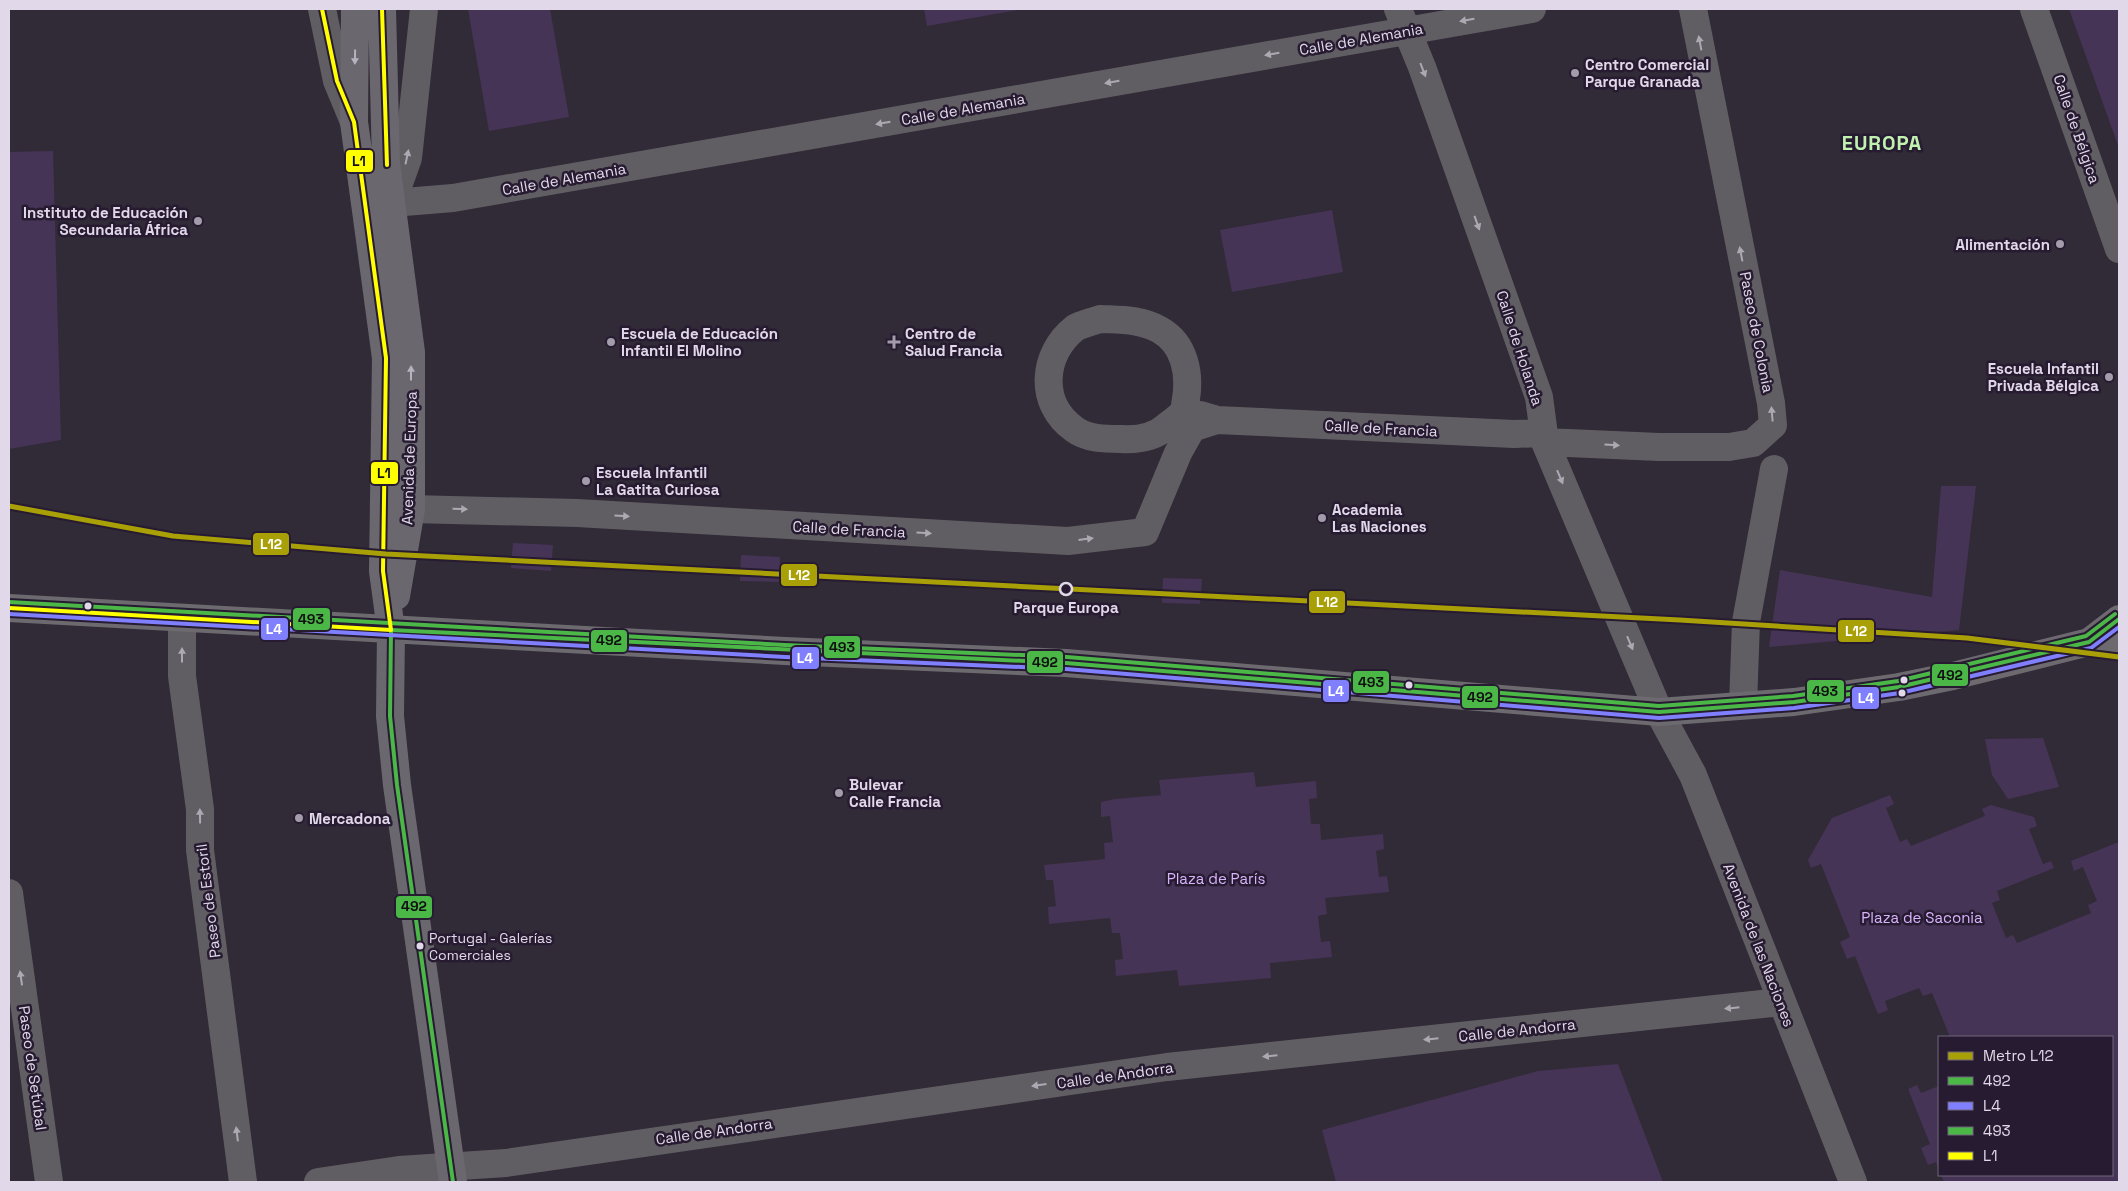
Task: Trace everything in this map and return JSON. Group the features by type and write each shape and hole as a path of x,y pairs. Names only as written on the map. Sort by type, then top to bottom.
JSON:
{"main road":[{"name":"Avenida de Europa","path":"356,9 354,122 386,358 383,571 391,630"},
{"name":"Avenida de Europa","path":"382,9 386,162 411,352 411,509 391,630"},
{"path":"9,608 391,630 1066,663 1659,712 1794,702 1899,687 1953,676 2089,642 2119,644"},
{"path":"2089,642 2119,619"},
{"path":"391,630 390,716 397,785 452,1174"}],"street":[{"path":"322,9 337,81 354,122"},
{"name":"Avenida de Europa","path":"392,203 408,158 424,9"},
{"name":"Calle de Alemania","path":"392,203 463,197 1402,20 1532,9"},
{"name":"Paseo de Colonia","path":"1545,437 1659,447 1729,447 1754,443 1773,425 1771,403 1693,9"},
{"name":"Calle de Bélgica","path":"2034,9 2119,249"},
{"name":"Calle de Holanda","path":"1402,20 1422,67 1539,397 1545,437 1659,712"},
{"path":"1100,319 1141,322 1161,330 1176,344 1186,364 1188,385 1184,411 1165,428 1142,440 1097,438 1074,429 1057,412 1048,390 1049,366 1059,343 1077,327 1100,319"},
{"name":"Calle de Francia","path":"1184,411 1218,420 1545,437"},
{"name":"Calle de Francia","path":"411,509 586,514 1068,541 1146,532 1178,453 1192,428 1218,420"},
{"path":"1743,705 1746,622 1774,469"},
{"name":"Paseo de Estoril","path":"182,618 182,676 200,809 200,850 243,1182"},
{"name":"Avenida de las Naciones","path":"1659,712 1693,775 1853,1182"},
{"name":"Paseo de Setúbal","path":"9,894 49,1182"},
{"name":"Calle de Andorra","path":"318,1182 399,1170 452,1174 506,1163 1167,1067 1781,1002"}],"green space":[{"path":"468,9 550,9 569,117 489,131"},
{"path":"924,9 1024,9 927,26"},
{"path":"2069,9 2119,9 2119,148"},
{"path":"53,151 61,440 9,449 9,152"},
{"path":"1332,210 1343,272 1232,292 1220,230"},
{"path":"1941,486 1976,486 1959,630 1769,647 1780,570 1932,597"},
{"path":"513,543 553,545 551,571 511,568"},
{"path":"741,555 780,557 779,582 740,581"},
{"path":"1163,578 1202,579 1200,604 1162,603"},
{"path":"2043,738 2059,787 2008,799 1992,775 1985,739"},
{"name":"Plaza de París","path":"1254,772 1256,787 1316,781 1317,798 1309,799 1311,824 1320,824 1321,840 1383,834 1384,849 1376,851 1379,877 1387,876 1389,892 1325,898 1327,914 1318,916 1321,942 1330,941 1332,957 1270,963 1271,978 1179,986 1177,970 1116,976 1115,960 1123,959 1120,933 1112,933 1110,918 1049,924 1048,907 1056,906 1053,880 1046,880 1044,865 1105,859 1104,843 1113,842 1110,816 1101,817 1101,802 1161,795 1159,780"},
{"name":"Plaza de Saconia","path":"1890,795 1894,804 1886,808 1900,842 1907,839 1911,846 1985,816 1982,809 1991,805 2034,817 2037,826 2029,829 2043,864 2051,861 2054,868 1997,891 2000,900 1992,903 2006,938 2013,935 2017,943 2091,913 2088,905 2097,901 2083,867 2074,871 2071,861 2119,842 2119,1182 1944,1182 1941,1176 2113,1176 2113,1036 1950,1036 1932,993 1923,996 1919,988 1885,1001 1888,1010 1878,1014 1855,956 1847,959 1840,942 1850,937 1821,864 1811,868 1808,860 1832,818"},
{"path":"1618,1064 1663,1182 1336,1182 1322,1130 1538,1071"},
{"path":"1917,1085 1921,1093 1938,1086 1938,1167 1936,1162 1928,1165 1921,1148 1930,1144 1908,1089"}],"metro line":[{"name":"L12","path":"9,506 173,536 386,554 1680,620 1967,638 2119,657"}],"transit line":[{"name":"L1","path":"322,9 337,81 354,122 386,358 383,571 391,630"},
{"name":"L1","path":"382,9 387,165"},
{"name":"493","path":"9,602 785,645 1067,657 1659,706 1793,696 1898,681 2086,636 2115,614"},
{"name":"L1","path":"9,608 391,630"},
{"name":"L4","path":"9,614 785,657 1066,669 1659,718 1794,708 1900,693 2091,648 2119,627"},
{"name":"492","path":"391,630 1066,663 1659,712 1794,702 1899,687 2089,642 2119,619"},
{"name":"492","path":"391,630 390,716 397,785 453,1182"}],"place":[{"name":"Centro Comercial Parque Granada","path":"1575,73"},
{"name":"Instituto de Educación Secundaria África","path":"198,221"},
{"name":"Alimentación","path":"2060,244"},
{"name":"Escuela de Educación Infantil El Molino","path":"611,342"},
{"name":"Centro de Salud Francia","path":"894,342"},
{"name":"Escuela Infantil Privada Bélgica","path":"2109,377"},
{"name":"Escuela Infantil La Gatita Curiosa","path":"586,481"},
{"name":"Academia Las Naciones","path":"1322,518"},
{"name":"Parque Europa","path":"1066,589"},
{"name":"Bulevar Calle Francia","path":"839,793"},
{"name":"Mercadona","path":"299,818"},
{"name":"Portugal - Galerías Comerciales","path":"420,946"}],"district":[{"name":"EUROPA","path":"1882,143"}]}
